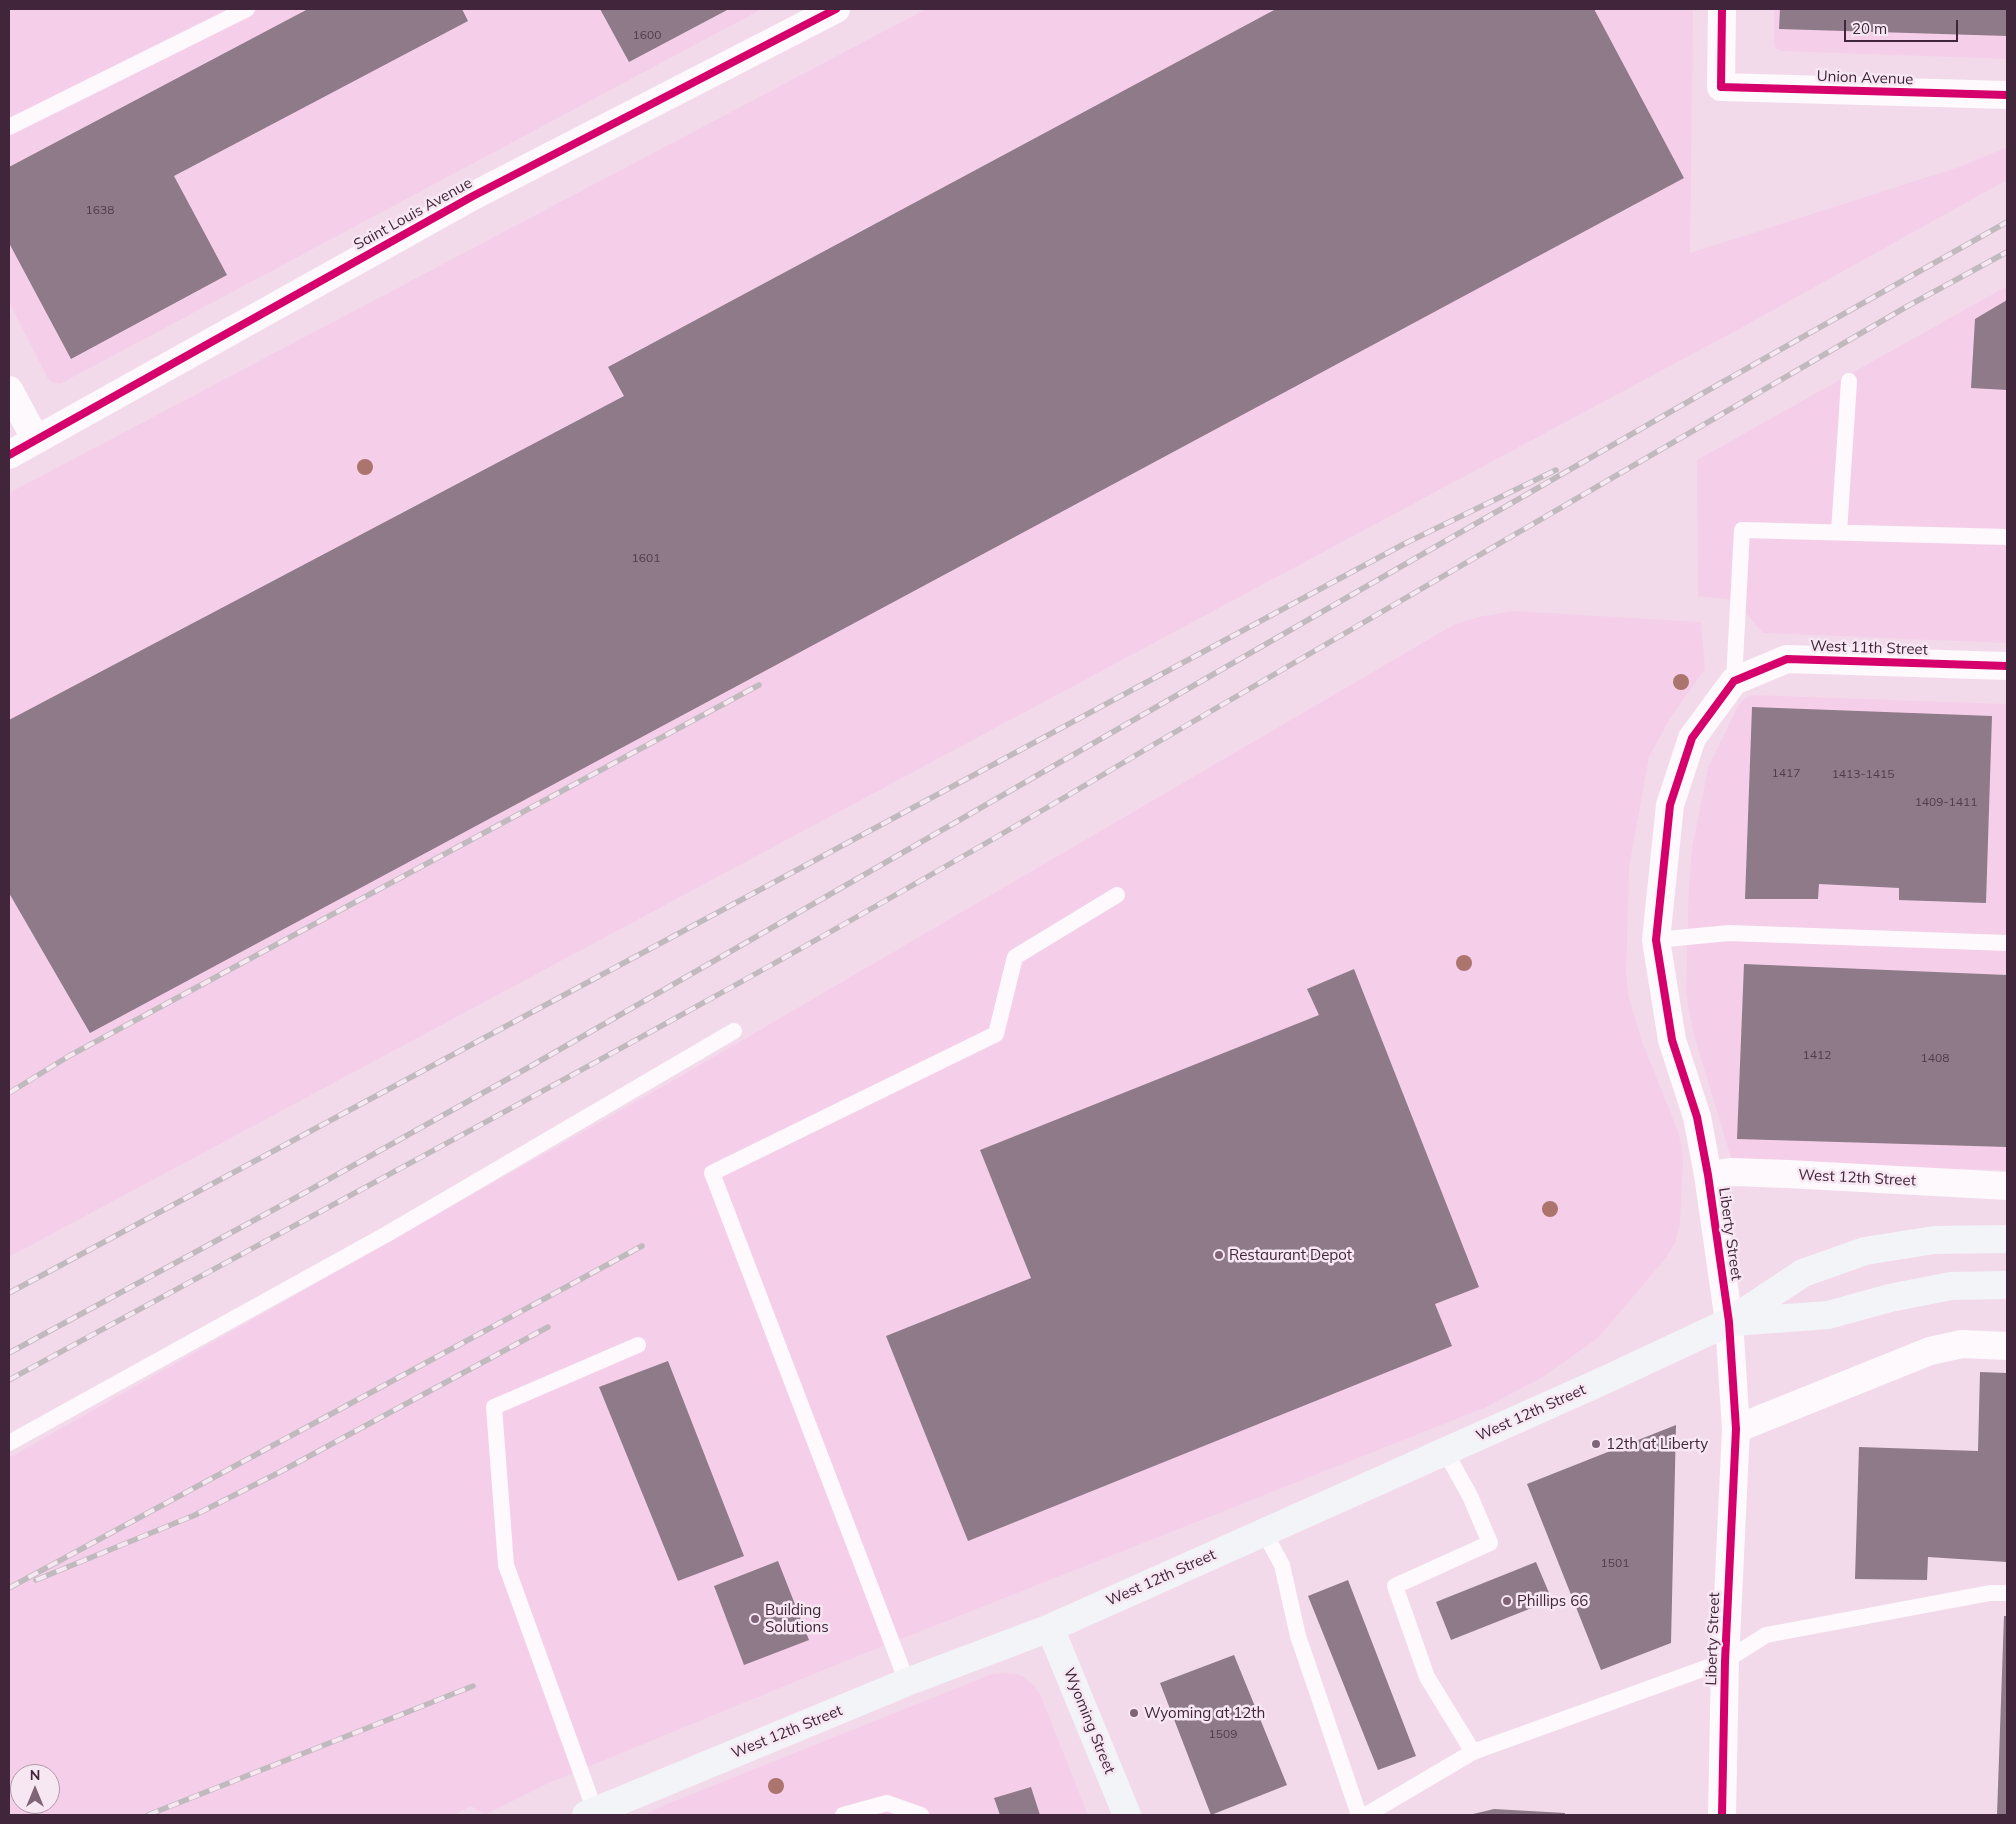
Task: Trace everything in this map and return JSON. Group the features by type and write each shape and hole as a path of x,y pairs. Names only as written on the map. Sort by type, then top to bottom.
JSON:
{"main road":[{"name":"West 12th Street","path":"592,1814 907,1682 1050,1628 1444,1452 1729,1322 1803,1273 1865,1251 1934,1240 2007,1239"},
{"name":"West 12th Street","path":"1729,1322 1828,1315 1890,1298 1950,1286 2007,1285"},
{"name":"Wyoming Street","path":"1050,1628 1126,1815"}],"street":[{"name":"Union Avenue","path":"1722,9 1721,87 2007,95"},
{"name":"Saint Louis Avenue","path":"9,455 473,196 824,11"},
{"path":"9,390 36,440"},
{"name":"West 11th Street","path":"1734,681 1787,659 2007,666"},
{"name":"Liberty Street","path":"1722,1815 1726,1661 1736,1430 1729,1322 1708,1175 1697,1117 1672,1040 1656,940 1670,805 1692,738 1734,681"},
{"name":"West 12th Street","path":"1708,1175 1733,1172 2007,1186"},
{"path":"1736,1430 1930,1352 1962,1344 2007,1346"}],"lane":[{"path":"9,127 247,9"},
{"path":"1839,532 1848,381"},
{"path":"1734,681 1742,530 2007,537"},
{"path":"907,1682 712,1173 996,1034 1015,957 1117,895"},
{"path":"1656,940 1729,933 2007,943"},
{"path":"9,1443 387,1234 734,1030"},
{"path":"592,1814 506,1565 494,1407 638,1345"},
{"path":"1444,1452 1470,1496 1490,1543 1395,1586 1427,1677 1473,1752"},
{"path":"1264,1532 1282,1565 1298,1636 1359,1815"},
{"path":"1366,1815 1473,1752 1726,1661 1766,1635 1990,1593 2007,1593"},
{"path":"843,1815 887,1803 921,1815"}],"shaded area":[{"path":"9,9 762,9 60,384 48,379 9,302"},
{"path":"926,9 1693,9 1690,253 1959,167 2007,147 2007,180 1741,328 9,1257 9,493"},
{"path":"1774,9 2007,9 2007,59 1781,51 1775,48 1774,43"},
{"path":"2007,286 2007,643 1763,633 1734,600 1698,596 1697,460"},
{"path":"1513,611 1701,622 1705,669 1671,717 1649,757 1629,868 1626,974 1629,998 1642,1041 1681,1143 1683,1161 1680,1225 1675,1243 1666,1258 1598,1338 1543,1377 1484,1408 848,1660 551,1782 485,1815 471,1806 454,1815 9,1815 9,1458 681,1076 1455,624 1483,616"},
{"path":"1751,695 2007,704 2007,1170 1737,1163 1732,1161 1693,1032 1686,993 1689,881 1693,843 1708,768 1738,706 1745,698"},
{"path":"1005,1673 1024,1677 1040,1694 1088,1815 644,1815 667,1804 992,1674"}],"building":[{"path":"308,9 462,9 468,21 174,176 227,275 71,359 9,243 9,167"},
{"path":"600,9 729,9 629,62"},
{"path":"1276,9 1594,9 1684,178 90,1033 9,893 9,720 624,396 608,367"},
{"path":"1780,9 2007,9 2007,36 1779,29"},
{"path":"2007,300 2007,390 1971,388 1975,319"},
{"path":"1752,707 1992,716 1986,903 1899,900 1899,888 1819,884 1818,899 1745,899"},
{"path":"1744,964 2007,975 2007,1147 1737,1139"},
{"name":"Restaurant Depot","path":"1354,969 1479,1287 1435,1304 1452,1346 968,1541 886,1336 1031,1278 980,1150 1319,1015 1307,989"},
{"path":"668,1361 744,1556 678,1581 599,1387"},
{"path":"1980,1372 2007,1373 2007,1562 1928,1557 1927,1580 1855,1579 1859,1447 1978,1451"},
{"path":"1676,1425 1671,1643 1601,1670 1527,1484"},
{"path":"778,1561 809,1640 744,1665 714,1586"},
{"path":"1536,1562 1552,1600 1451,1640 1436,1602"},
{"path":"1348,1580 1416,1756 1378,1770 1308,1596"},
{"path":"2004,1616 2007,1616 2007,1815 1997,1815"},
{"path":"1234,1655 1287,1785 1211,1815 1160,1683"},
{"path":"1031,1787 1040,1815 1000,1815 994,1798"},
{"path":"1494,1809 1565,1813 1565,1815 1469,1815"}],"railway":[{"path":"9,1353 297,1197 531,1066 1705,392 2007,222"},
{"path":"9,1380 731,988 1016,825 1906,307 2007,252"},
{"path":"9,1293 1404,544 1556,470"},
{"path":"9,1093 69,1056 759,685"},
{"path":"9,1588 642,1246"},
{"path":"36,1580 195,1515 278,1473 548,1327"},
{"path":"148,1815 473,1686"}],"cycle path":[{"path":"9,455 473,196 836,9"},
{"path":"1722,9 1721,87 2007,95"},
{"path":"1722,1815 1725,1661 1736,1429 1729,1322 1708,1175 1697,1117 1672,1040 1656,940 1670,805 1692,738 1734,681 1787,659 2007,666"}],"place":[{"name":"Restaurant Depot","path":"1219,1255"},
{"name":"12th at Liberty","path":"1596,1444"},
{"name":"Phillips 66","path":"1507,1601"},
{"name":"Building Solutions","path":"755,1619"},
{"name":"Wyoming at 12th","path":"1134,1713"}]}
